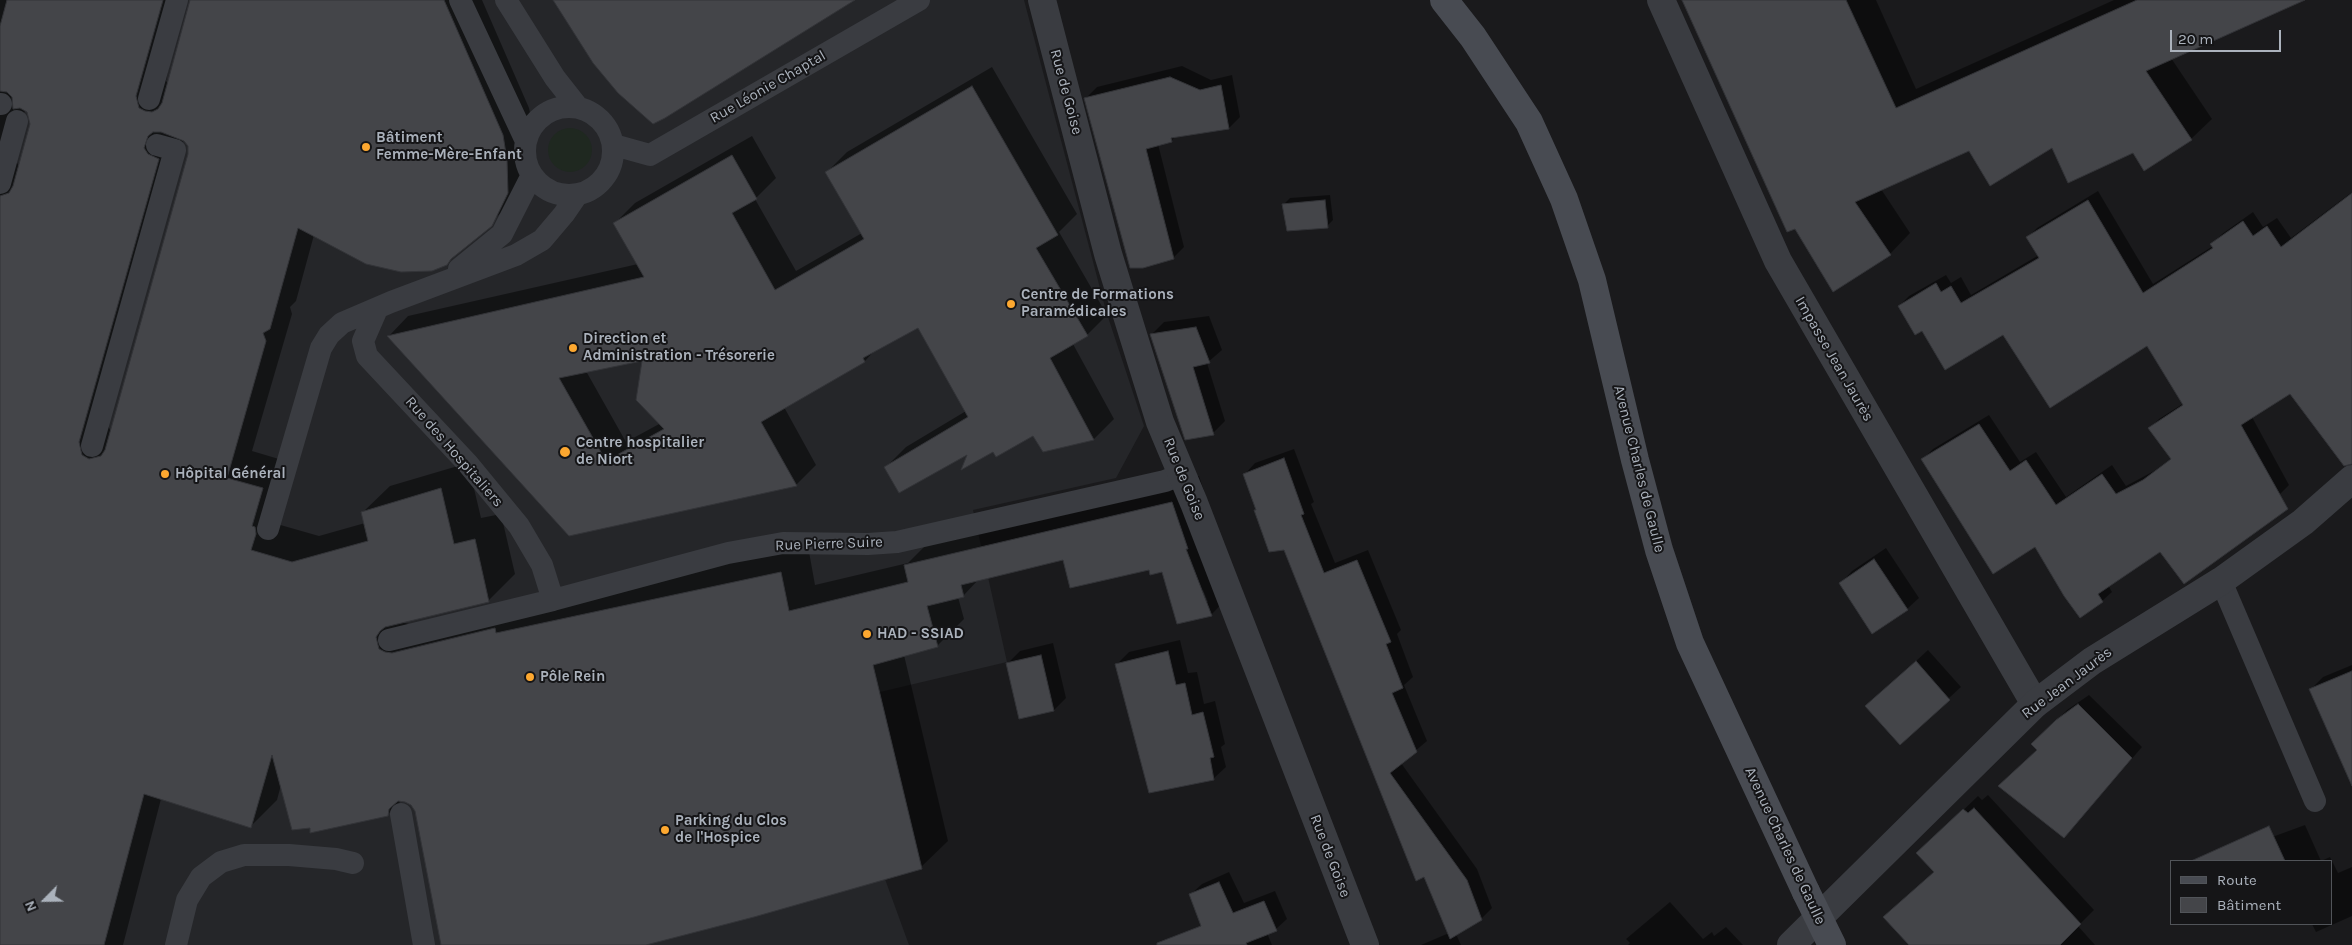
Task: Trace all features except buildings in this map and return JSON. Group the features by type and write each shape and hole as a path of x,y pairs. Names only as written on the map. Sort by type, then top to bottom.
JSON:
{"main road":[{"name":"Avenue Charles de Gaulle","path":"1444,0 1473,36 1528,122 1564,199 1592,280 1654,532 1690,643 1832,945"}],"street":[{"name":"Rue de Goise","path":"1042,0 1108,254 1160,422 1182,474 1365,945"},
{"name":"Impasse Jean Jaurès","path":"1661,0 1778,261 2035,704"},
{"name":"Rue Jean Jaurès","path":"1791,945 2035,704 2092,661 2221,581 2303,522 2352,478"}],"lane":[{"path":"149,99 177,0"},
{"path":"460,0 526,141"},
{"path":"506,0 555,78 577,106"},
{"name":"Rue Léonie Chaptal","path":"614,145 650,155 919,0"},
{"path":"563,106 577,106 590,111 602,120 610,132 614,145 609,172 601,183 590,191 577,195 564,195 551,192 540,185 532,175 525,153 526,141 530,128 550,110 563,106"},
{"path":"0,183 18,121"},
{"path":"92,446 175,150 157,145"},
{"path":"436,284 459,269 502,234 532,175"},
{"path":"268,529 321,348 329,335 342,324 377,309 436,284 516,255 542,240 577,195"},
{"name":"Rue des Hospitaliers","path":"377,309 363,341 367,356 468,464 519,526 542,565 554,600"},
{"name":"Rue Pierre Suire","path":"389,640 554,600 728,553 783,543 868,544 897,542 1165,481 1182,474"},
{"path":"2221,581 2315,801"},
{"path":"401,814 424,945"},
{"path":"176,945 188,900 201,877 221,862 244,855 289,854 336,859 353,863"}],"shaded area":[{"name":"Centre hospitalier de Niort","path":"0,0 1024,0 1106,311 1144,426 1116,478 973,510 1007,662 880,692 922,869 885,879 909,945 0,945"},
{"path":"570,128 582,132 588,138 592,150 588,162 582,168 570,172 558,168 552,162 548,150 552,138 558,132"}],"place":[{"name":"Bâtiment Femme-Mère-Enfant","path":"366,147"},
{"name":"Centre de Formations Paramédicales","path":"1011,304"},
{"name":"Direction et Administration - Trésorerie","path":"573,348"},
{"name":"Centre hospitalier de Niort","path":"565,452"},
{"name":"Hôpital Général","path":"165,474"},
{"name":"HAD - SSIAD","path":"867,634"},
{"name":"Pôle Rein","path":"530,677"},
{"name":"Parking du Clos de l'Hospice","path":"665,830"}]}
